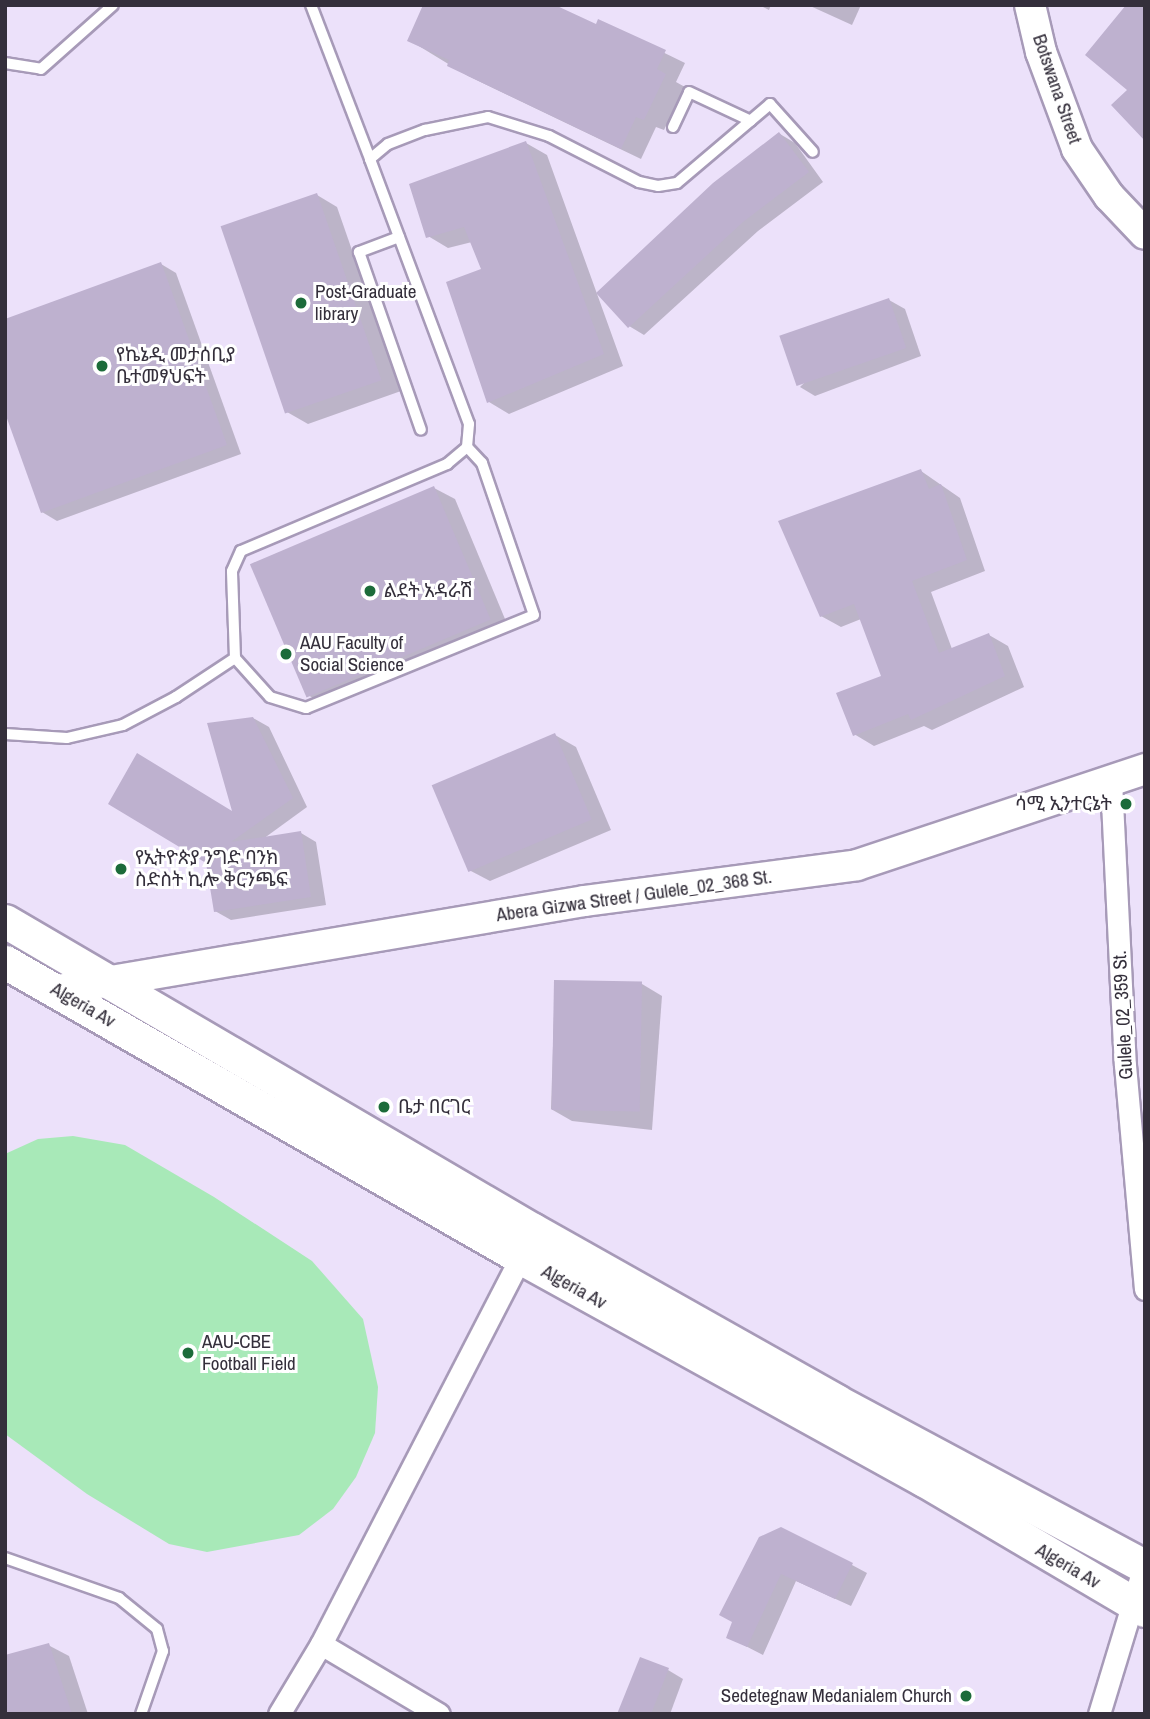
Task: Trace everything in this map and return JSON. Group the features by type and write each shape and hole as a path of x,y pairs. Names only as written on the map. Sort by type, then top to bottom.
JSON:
{"main road":[{"name":"Botswana Street","path":"1030,5 1049,79 1077,149 1108,196 1145,233"},
{"name":"Abera Gizwa Street / Gulele_02_368 St.","path":"58,990 585,901 857,864 1145,769"},
{"name":"Algeria Av","path":"5,920 112,981 527,1244 1139,1607"},
{"name":"Algeria Av","path":"5,962 527,1244 836,1401 1144,1565"}],"street":[{"name":"Gulele_02_359 St.","path":"1111,781 1135,1065 1145,1289"},
{"path":"279,1714 321,1644 527,1244"},
{"path":"1100,1714 1139,1607 1144,1565"},
{"path":"321,1644 439,1714"}],"lane":[{"path":"5,63 41,69 113,5"},
{"path":"311,5 469,424 467,447 447,464 241,551 232,571 235,658 270,697 306,708 534,615 482,463 467,447"},
{"path":"673,127 689,92 751,121"},
{"path":"370,159 388,145 425,130 488,117 549,136 639,181 658,186 677,183 771,104 813,152"},
{"path":"399,237 359,252 421,430"},
{"path":"5,734 67,738 123,724 176,697 235,658"},
{"path":"5,1558 119,1598 157,1629 163,1651 141,1714"}],"green space":[{"name":"AAU-CBE Football Field","path":"73,1136 125,1145 214,1197 312,1261 363,1319 378,1387 375,1433 356,1477 333,1509 299,1535 207,1552 169,1544 87,1494 5,1434 5,1154 38,1139"}],"building":[{"path":"423,5 555,5 596,24 598,19 666,50 657,69 666,74 644,120 636,117 621,149 447,66 449,60 407,41"},
{"path":"1126,5 1145,5 1145,141 1111,105 1127,90 1085,55"},
{"path":"779,132 809,172 743,222 628,328 596,293 713,183"},
{"path":"526,141 604,354 487,403 446,282 481,269 464,227 426,238 409,184"},
{"name":"Post-Graduate library","path":"317,193 381,380 285,413 221,226"},
{"name":"የኬኔዲ መታሰቢያ ቤተመፃህፍት","path":"161,262 227,445 41,513 5,413 5,319"},
{"path":"889,298 906,348 797,386 779,336"},
{"path":"921,469 929,489 941,484 967,560 912,581 939,653 989,633 1005,676 911,720 908,714 853,736 836,693 881,676 854,604 820,617 778,521"},
{"name":"ልደት አዳራሽ","path":"434,486 491,619 307,698 250,564"},
{"path":"253,717 293,798 231,842 301,831 311,897 214,912 206,863 108,804 137,753 232,811 207,723"},
{"path":"555,733 592,820 468,872 432,785"},
{"path":"554,980 642,982 640,1112 552,1110"},
{"path":"781,1527 853,1563 835,1599 781,1574 747,1647 726,1638 732,1622 719,1615 759,1537"},
{"path":"49,1643 72,1714 5,1714 5,1655"},
{"path":"640,1657 669,1668 651,1714 617,1714"}],"place":[{"name":"Post-Graduate library","path":"301,303"},
{"name":"የኬኔዲ መታሰቢያ ቤተመፃህፍት","path":"102,366"},
{"name":"ልደት አዳራሽ","path":"370,591"},
{"name":"AAU Faculty of Social Science","path":"286,654"},
{"name":"ሳሚ ኢንተርኔት","path":"1126,804"},
{"name":"የኢትዮጵያ ንግድ ባንክ ስድስት ኪሎ ቅርንጫፍ","path":"121,869"},
{"name":"ቤታ በርገር","path":"384,1107"},
{"name":"AAU-CBE Football Field","path":"188,1353"},
{"name":"Sedetegnaw Medanialem Church","path":"966,1696"}]}
